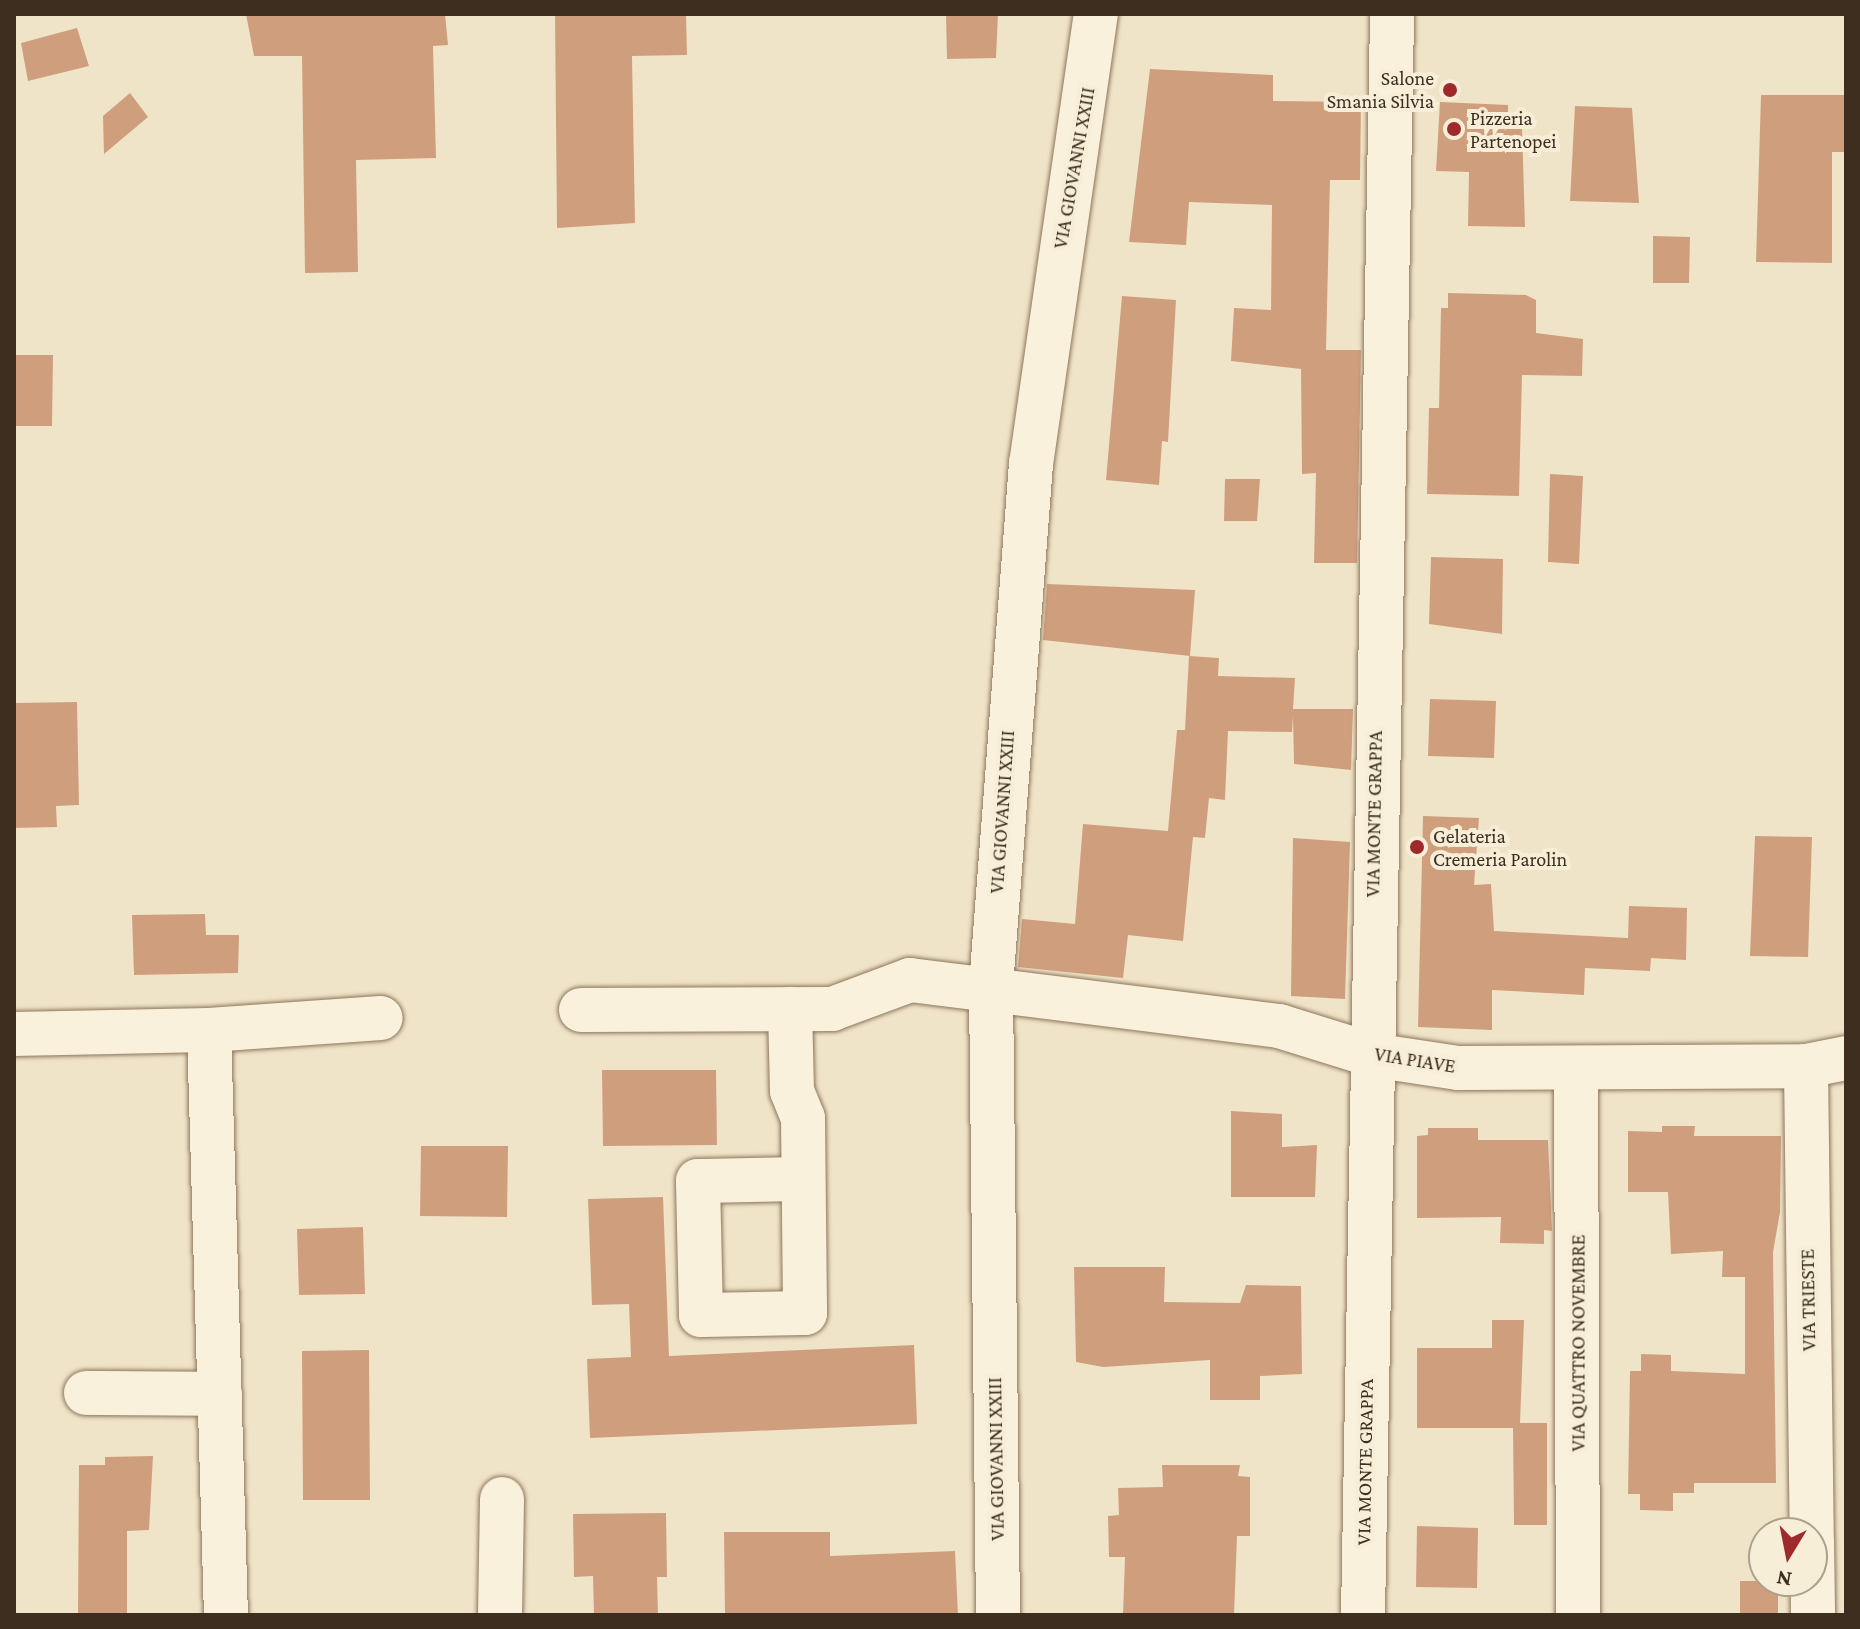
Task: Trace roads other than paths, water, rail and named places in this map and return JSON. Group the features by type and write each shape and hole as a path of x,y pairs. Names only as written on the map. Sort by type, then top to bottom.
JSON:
{"street":[{"name":"VIA GIOVANNI XXIII","path":"998,1615 991,986 1031,464 1096,14"},
{"name":"VIA MONTE GRAPPA","path":"1363,1615 1392,14"},
{"name":"VIA PIAVE","path":"581,1010 832,1009 910,980 991,986 1279,1026 1372,1055 1458,1068 1576,1071 1826,1062"},
{"path":"790,1009 803,1179"},
{"path":"14,1034 209,1030 381,1018"},
{"path":"209,1030 226,1615"},
{"name":"VIA TRIESTE","path":"1813,1517 1826,1062"},
{"name":"VIA QUATTRO NOVEMBRE","path":"1576,1071 1578,1615"},
{"path":"86,1393 220,1394"},
{"path":"500,1615 502,1499"}],"place":[{"name":"Salone Smania Silvia","path":"1450,90"},
{"name":"Pizzeria Partenopei","path":"1454,129"},
{"name":"Gelateria Cremeria Parolin","path":"1417,847"}]}
